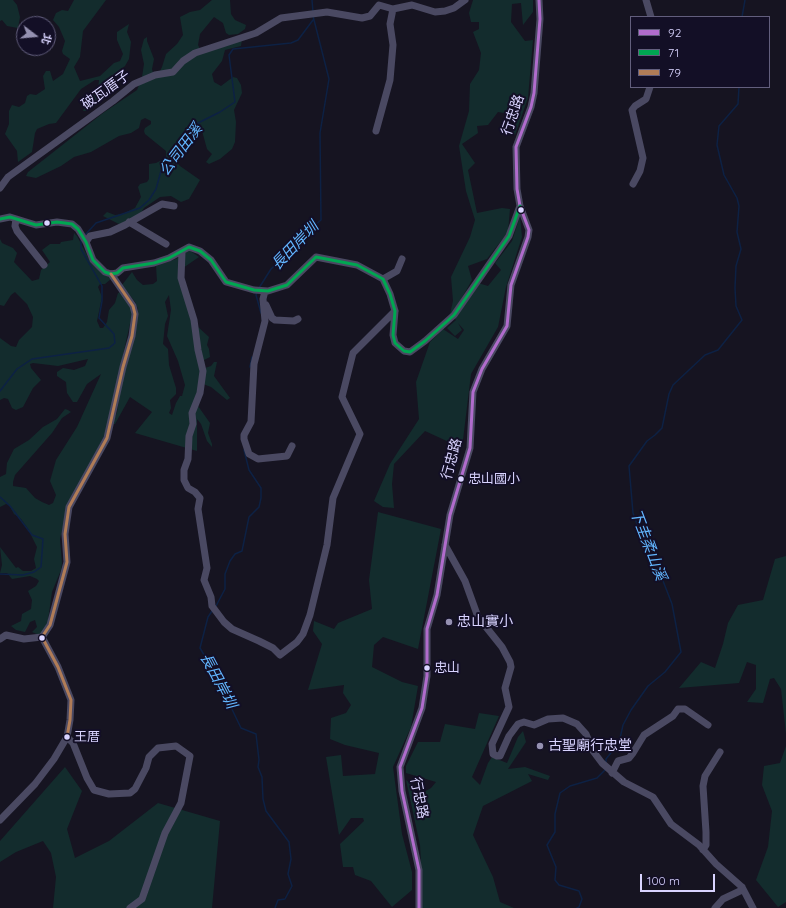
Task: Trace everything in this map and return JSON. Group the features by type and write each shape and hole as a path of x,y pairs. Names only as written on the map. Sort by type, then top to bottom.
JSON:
{"street":[{"path":"379,3 393,9 412,5 435,12 454,8 465,0"},
{"name":"行忠路","path":"419,908 419,870 402,791 400,767 422,708 427,676 428,629 437,595 450,515 472,439 473,392 482,369 507,326 511,285 528,238 529,230 520,206 517,188 516,147 531,107 534,93 538,48 539,0"},
{"path":"646,0 651,16"},
{"name":"破瓦厝子","path":"0,188 8,177 113,101 134,84 155,75 173,72 183,61 195,53 256,33 281,18 327,12 362,18 370,16 379,3"},
{"path":"376,131 390,80 393,46 390,24 393,9"},
{"path":"633,184 640,171 643,158 632,110 646,98 650,88"},
{"path":"85,241 90,236 110,232 162,204 174,206"},
{"path":"0,219 10,217 36,224 68,222 78,229 93,260 105,272 111,274 117,274 124,268 154,263 182,252 189,247 200,251 211,260 226,282 254,290 264,291 279,289 287,284 316,257 357,265 383,279 390,294 395,311 393,335 395,343 404,351 410,352 416,349 454,315 509,236 520,206"},
{"path":"16,219 15,226 17,231 44,265"},
{"path":"129,222 166,244"},
{"path":"182,252 181,278 194,320 203,372 200,393 192,413 193,424 189,436 188,459 184,470 184,480 188,488 195,492 200,498 198,509 207,568 204,580 211,597 212,606 224,622 232,629 266,644 280,655 297,642 303,634 310,615 326,545 333,498 360,434 342,397 353,353 395,311"},
{"path":"383,279 398,271 402,259"},
{"path":"0,639 6,635 24,639 42,637 50,625 67,562 65,534 70,507 107,438 123,367 132,336 135,314 133,306 111,274"},
{"path":"264,291 263,299 265,321 254,364 251,422 244,435 244,439 249,454 258,459 287,456 292,446"},
{"path":"263,299 272,318 275,320 294,321 298,319"},
{"path":"445,545 465,581 478,617 502,647 510,662 511,667 505,688 509,706 492,744 493,754 500,756 509,736 518,724 524,722 538,724 548,719 563,718 570,720 582,728 593,751 602,763 624,782 653,797 672,824 703,850 742,887 753,908"},
{"path":"0,820 35,784 67,737 71,700 58,667 42,637"},
{"path":"610,771 618,761 629,758 644,735 668,719 678,709 685,709 708,725"},
{"path":"67,737 73,743 94,790 109,794 130,793 146,768 149,757 158,748 176,746 190,756 181,803 165,833 142,899 130,908"},
{"path":"703,850 706,845 703,786 712,763 720,752"},
{"path":"715,908 723,899 740,891 742,887"}],"green space":[{"path":"0,0 13,0 17,5 20,16 16,16 16,28 7,26 2,20 0,21"},
{"path":"74,0 106,0 83,31 80,57 74,67 80,81 100,76 114,63 120,61 123,54 117,40 117,32 129,24 127,32 131,42 129,59 125,66 105,82 102,89 103,96 99,103 87,111 83,111 88,99 98,89 99,80 95,80 81,89 56,123 37,129 32,152 18,162 17,151 5,134 9,124 9,111 12,105 19,107 25,103 27,96 30,94 36,95 45,89 43,76 46,71 50,71 53,81 63,74 70,59 63,54 62,51 65,41 56,24 56,16 55,16 56,13 62,10 68,11"},
{"path":"212,0 230,0 231,14 235,20 246,25 245,29 238,34 229,35 226,33 223,23 214,17 200,34 198,45 200,49 242,39 241,46 225,50 222,61 212,74 214,82 221,86 233,77 237,78 241,85 242,93 234,110 236,122 235,142 232,149 220,159 209,164 206,162 212,154 207,149 202,131 198,129 191,134 189,141 178,160 177,163 180,166 200,180 189,199 181,202 171,196 160,197 144,208 138,218 119,224 103,216 107,212 115,215 122,214 135,208 141,197 138,187 140,184 147,182 149,179 149,164 156,163 166,158 166,151 145,134 145,128 151,124 151,121 145,118 141,120 139,128 131,133 119,136 91,152 74,157 61,166 36,178 26,176 28,172 103,113 137,90 142,77 144,64 141,50 144,39 147,37 147,41 154,59 152,69 153,73 159,73 166,54 177,44 183,35 180,17 190,12 200,10"},
{"path":"473,0 533,0 533,12 523,25 521,3 512,4 511,22 525,41 533,40 528,98 515,135 513,133 516,115 498,112 488,125 477,126 478,133 462,144 475,163 468,170 477,213 502,208 510,209 508,232 487,259 468,266 472,280 456,308 450,314 453,301 451,277 470,237 475,220 466,191 459,146 469,111 470,84 479,70 481,53 473,32 479,29 479,22 471,22 469,13"},
{"path":"520,216 522,237 506,287 498,327 471,374 462,448 425,431 394,464 392,484 394,508 383,507 374,501 390,464 419,419 416,382 430,342 443,329 458,339 464,330 458,323 462,330 455,336 447,328 456,320 454,318 478,283 488,286 501,270 495,263 512,241"},
{"path":"74,233 91,263 111,279 105,284 100,284 98,287 102,297 97,321 100,328 103,328 107,322 109,310 115,303 118,293 121,292 133,310 106,432 68,507 60,539 62,563 61,570 52,592 47,627 39,635 32,632 37,627 35,620 30,622 25,632 16,630 11,626 21,621 22,614 31,609 32,600 28,591 36,586 39,581 30,576 12,579 7,573 0,573 2,565 0,547 16,568 18,567 23,571 31,571 36,568 34,559 37,547 28,529 21,519 14,514 9,505 6,504 0,507 0,477 6,474 7,463 14,449 29,440 43,427 57,419 65,409 68,410 71,412 62,418 52,433 15,475 13,482 13,486 26,488 35,498 42,502 49,505 53,503 56,495 50,481 56,460 77,427 101,374 87,384 77,402 73,402 67,393 66,382 57,376 57,372 63,368 74,370 85,366 88,359 58,366 33,363 30,364 31,368 41,380 33,388 23,407 16,410 12,408 8,399 4,398 0,400 0,338 11,346 16,347 19,340 32,327 33,317 27,304 15,292 11,295 4,306 0,305 0,239 2,243 13,248 17,253 14,262 32,281 39,279 41,270 50,262 42,250 50,244 60,244 61,242 73,240"},
{"path":"189,250 199,257 183,268 183,275 197,326 209,337 207,345 210,357 204,360 205,368 211,366 214,362 217,362 214,376 230,398 227,400 211,387 203,384 198,406 210,423 208,433 212,447 207,441 201,424 197,419 197,451 135,433 152,412 130,397 115,424 112,424 117,412 123,374 135,330 138,309 135,302 122,285 132,272 137,280 143,285 153,284 157,281 156,266 176,259","holes":["169,295 171,310 167,336 178,361 185,385 182,396 180,396 176,403 172,415 169,413 171,408 170,400 176,394 176,388 169,365 168,349 163,344 165,324 168,316 165,302"]},
{"path":"378,512 441,529 418,649 383,637 374,645 372,667 402,682 418,686 411,727 393,767 402,834 412,872 412,890 392,907 371,881 355,875 353,867 343,867 340,844 364,821 363,818 351,818 339,835 326,757 341,755 343,776 375,774 379,753 345,745 330,739 331,718 346,713 351,705 343,693 344,685 308,690 322,644 313,631 314,621 334,629 338,623 372,609 369,580"},
{"path":"786,556 786,734 781,689 774,678 770,679 763,703 747,702 756,689 756,665 747,662 739,683 679,688 701,662 715,668 728,623 738,605 763,600 775,559"},
{"path":"479,713 499,716 472,777 480,785 488,763 492,757 507,763 518,737 523,731 526,742 508,769 525,767 550,776 548,780 528,774 532,781 483,806 473,835 493,877 500,902 514,908 419,908 422,881 420,845 406,780 414,786 417,796 431,788 436,782 406,773 406,766 418,742 440,742 445,724 475,729"},
{"path":"786,746 786,902 778,907 756,880 768,847 772,811 762,785 764,766 780,763"},
{"path":"65,767 82,791 67,829 75,858 109,841 158,803 220,821 212,908 53,908 56,877 51,853 43,841 16,852 0,862 0,841"}],"waterway":[{"name":"長田岸圳","path":"312,0 313,12"},
{"name":"下圭柔山溪","path":"742,16 745,0"},
{"name":"長田岸圳","path":"259,288 271,269 300,242 307,232 321,220 320,133 329,79 313,16"},
{"name":"公司田溪","path":"85,235 96,223 140,208 149,200 156,189 161,171 198,123 220,112 235,102 229,55 233,49 291,43 298,40 313,20"},
{"name":"下圭柔山溪","path":"606,762 606,759 619,743 623,725 631,710 648,686 665,672 681,652 672,604 651,550 638,527 633,513 629,466 647,441 662,428 669,394 673,385 705,355 718,350 742,320 736,306 735,288 736,266 741,249 737,232 739,206 737,198 724,175 717,145 719,126 738,104 739,88"},
{"name":"公司田溪","path":"0,391 17,369 32,359 109,348 115,343 114,334 99,318 102,301 102,286 81,249 81,240"},
{"name":"長田岸圳","path":"257,292 256,295 261,313"},
{"name":"長田岸圳","path":"250,367 252,357"},
{"name":"長田岸圳","path":"216,606 225,589 225,574 230,561 235,554 242,551 249,517 259,507 261,498 261,488 249,470 244,450"},
{"name":"公司田溪","path":"0,497 10,506 32,535 43,539 41,567 34,572 23,575 0,574"},
{"name":"長田岸圳","path":"212,611 208,617 200,648 224,689 241,728 256,734 259,760 258,767 262,777 263,799 266,811 289,842 291,859 288,874 292,886 285,899 278,900 275,908"},
{"name":"下圭柔山溪","path":"577,908 579,907 582,899 579,891 559,885 555,880 556,867 547,845 555,832 555,814 560,793 570,786 597,778 605,770"}],"transit line":[{"name":"92","path":"419,908 419,870 402,791 400,767 422,708 427,676 427,629 437,595 450,515 470,448 473,392 482,369 507,326 511,285 528,237 529,230 520,206 517,189 516,147 531,107 534,93 540,19 539,0"},
{"name":"71","path":"0,219 10,217 36,225 57,222 72,224 78,229 86,242 93,260 105,272 111,274 117,273 123,268 154,263 169,258 189,247 200,251 211,260 226,282 254,290 268,291 287,285 316,257 357,265 383,279 390,294 395,311 393,335 395,343 404,351 410,352 425,341 454,315 509,236 520,206"},
{"name":"79","path":"67,737 71,700 58,667 42,637 50,625 67,562 65,534 69,507 107,438 123,367 132,336 135,314 133,306 111,274"}],"place":[{"name":"忠山國小","path":"461,479"},
{"name":"忠山實小","path":"449,622"},
{"name":"忠山","path":"427,668"},
{"name":"王厝","path":"67,737"},
{"name":"古聖廟行忠堂","path":"540,746"}]}
